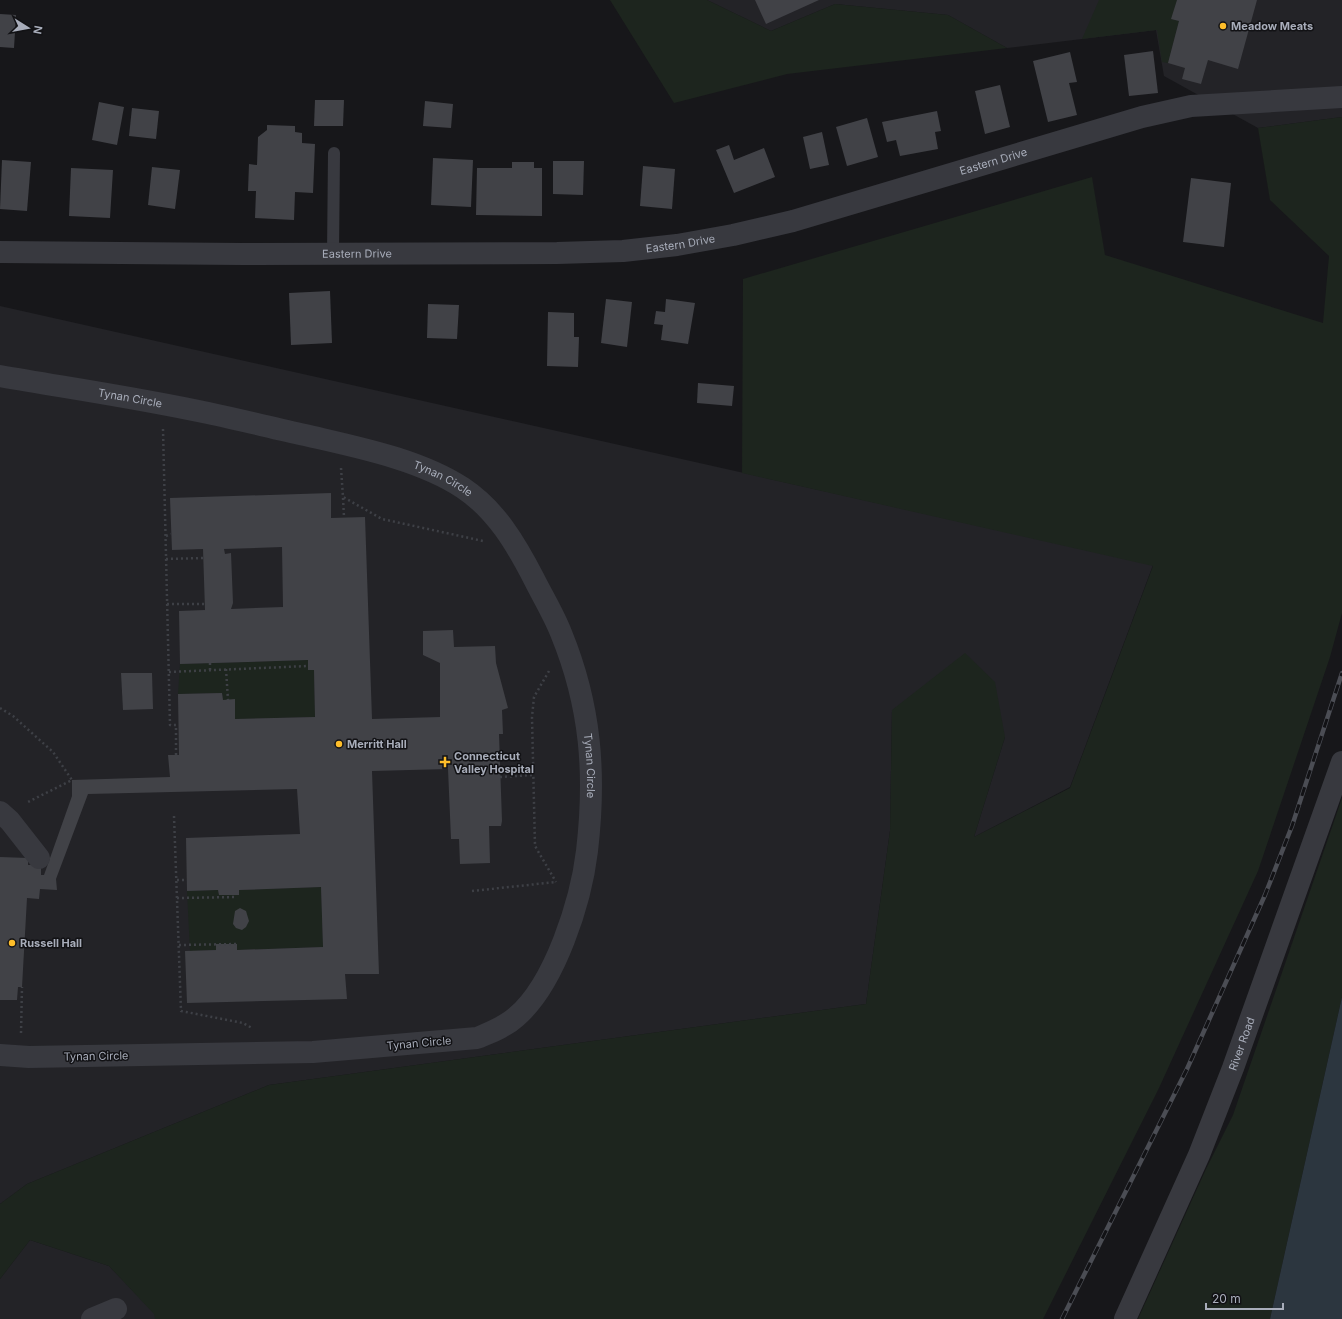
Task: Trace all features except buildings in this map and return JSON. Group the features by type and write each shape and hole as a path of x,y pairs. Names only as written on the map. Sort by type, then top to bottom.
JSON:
{"street":[{"name":"Eastern Drive","path":"0,252 333,254 608,252 677,245 733,235 793,221 1149,116 1191,106 1342,97"},
{"name":"Tynan Circle","path":"0,376 206,412 339,443 408,462 446,478 464,488 501,523 518,549 560,630 572,663 582,698 590,755 592,785 592,814 586,858 576,905 563,944 546,982 532,1001 516,1017 498,1030 477,1038 313,1052 29,1057 0,1055"},
{"name":"River Road","path":"1125,1319 1166,1231 1210,1126 1270,965 1342,762"},
{"path":"2,813 39,858"},
{"path":"92,1319 116,1309"}],"lane":[{"path":"333,254 334,153"}],"path":[{"path":"162,404 170,726 176,725 176,755"},
{"path":"339,443 344,517"},
{"path":"343,497 382,519 518,549"},
{"path":"166,536 171,534"},
{"path":"166,559 203,558"},
{"path":"167,604 204,604"},
{"path":"210,663 210,670"},
{"path":"169,672 308,666"},
{"path":"226,669 228,700"},
{"path":"549,670 534,697 532,716 535,846 559,888"},
{"path":"0,708 13,716 53,752 72,780 2,813"},
{"path":"500,778 533,776"},
{"path":"174,816 181,1011 243,1024 258,1031"},
{"path":"177,880 187,880"},
{"path":"472,891 556,882"},
{"path":"177,898 237,897"},
{"path":"179,946 237,944"},
{"path":"21,1037 22,987"}],"shaded area":[{"path":"610,0 707,0 771,31 835,4 948,15 1007,48 787,74 674,103"},
{"path":"707,0 1342,0 1342,117 1258,128 1164,76 1156,30 1007,48 948,15 835,4 771,31"},
{"path":"1099,0 1177,0 1172,19 1179,21 1168,63 1162,62 1157,30 1082,39"},
{"path":"1342,117 1342,613 1330,657 1258,871 1159,1088 1043,1319 155,1319 154,1314 109,1266 30,1240 0,1279 0,1204 27,1184 269,1085 866,1004 890,831 892,710 965,653 995,682 1005,737 974,837 1070,788 1153,566 742,473 743,279 1092,177 1105,255 1323,323 1329,256 1270,200 1258,128"},
{"name":"Connecticut Valley Hospital","path":"0,306 1153,565 1070,787 974,837 1005,737 892,710 890,831 866,1004 269,1085 27,1184 0,1204"},
{"path":"308,660 308,670 314,670 315,717 235,719 234,700 223,700 222,693 178,694 180,664"},
{"path":"1342,798 1342,997 1270,1319 1138,1319 1206,1169 1233,1115"},
{"path":"321,887 323,947 237,950 237,944 216,944 216,950 190,951 187,891 218,890 219,895 239,895 239,890"},
{"path":"1342,997 1342,1319 1270,1319"},
{"path":"30,1240 109,1266 155,1314 155,1319 0,1319 0,1279"}],"railway":[{"path":"1062,1319 1187,1069 1265,895 1292,826 1342,673"}],"place":[{"name":"Meadow Meats","path":"1223,26"},
{"name":"Merritt Hall","path":"339,744"},
{"name":"Connecticut Valley Hospital","path":"445,762"},
{"name":"Russell Hall","path":"12,943"}]}
